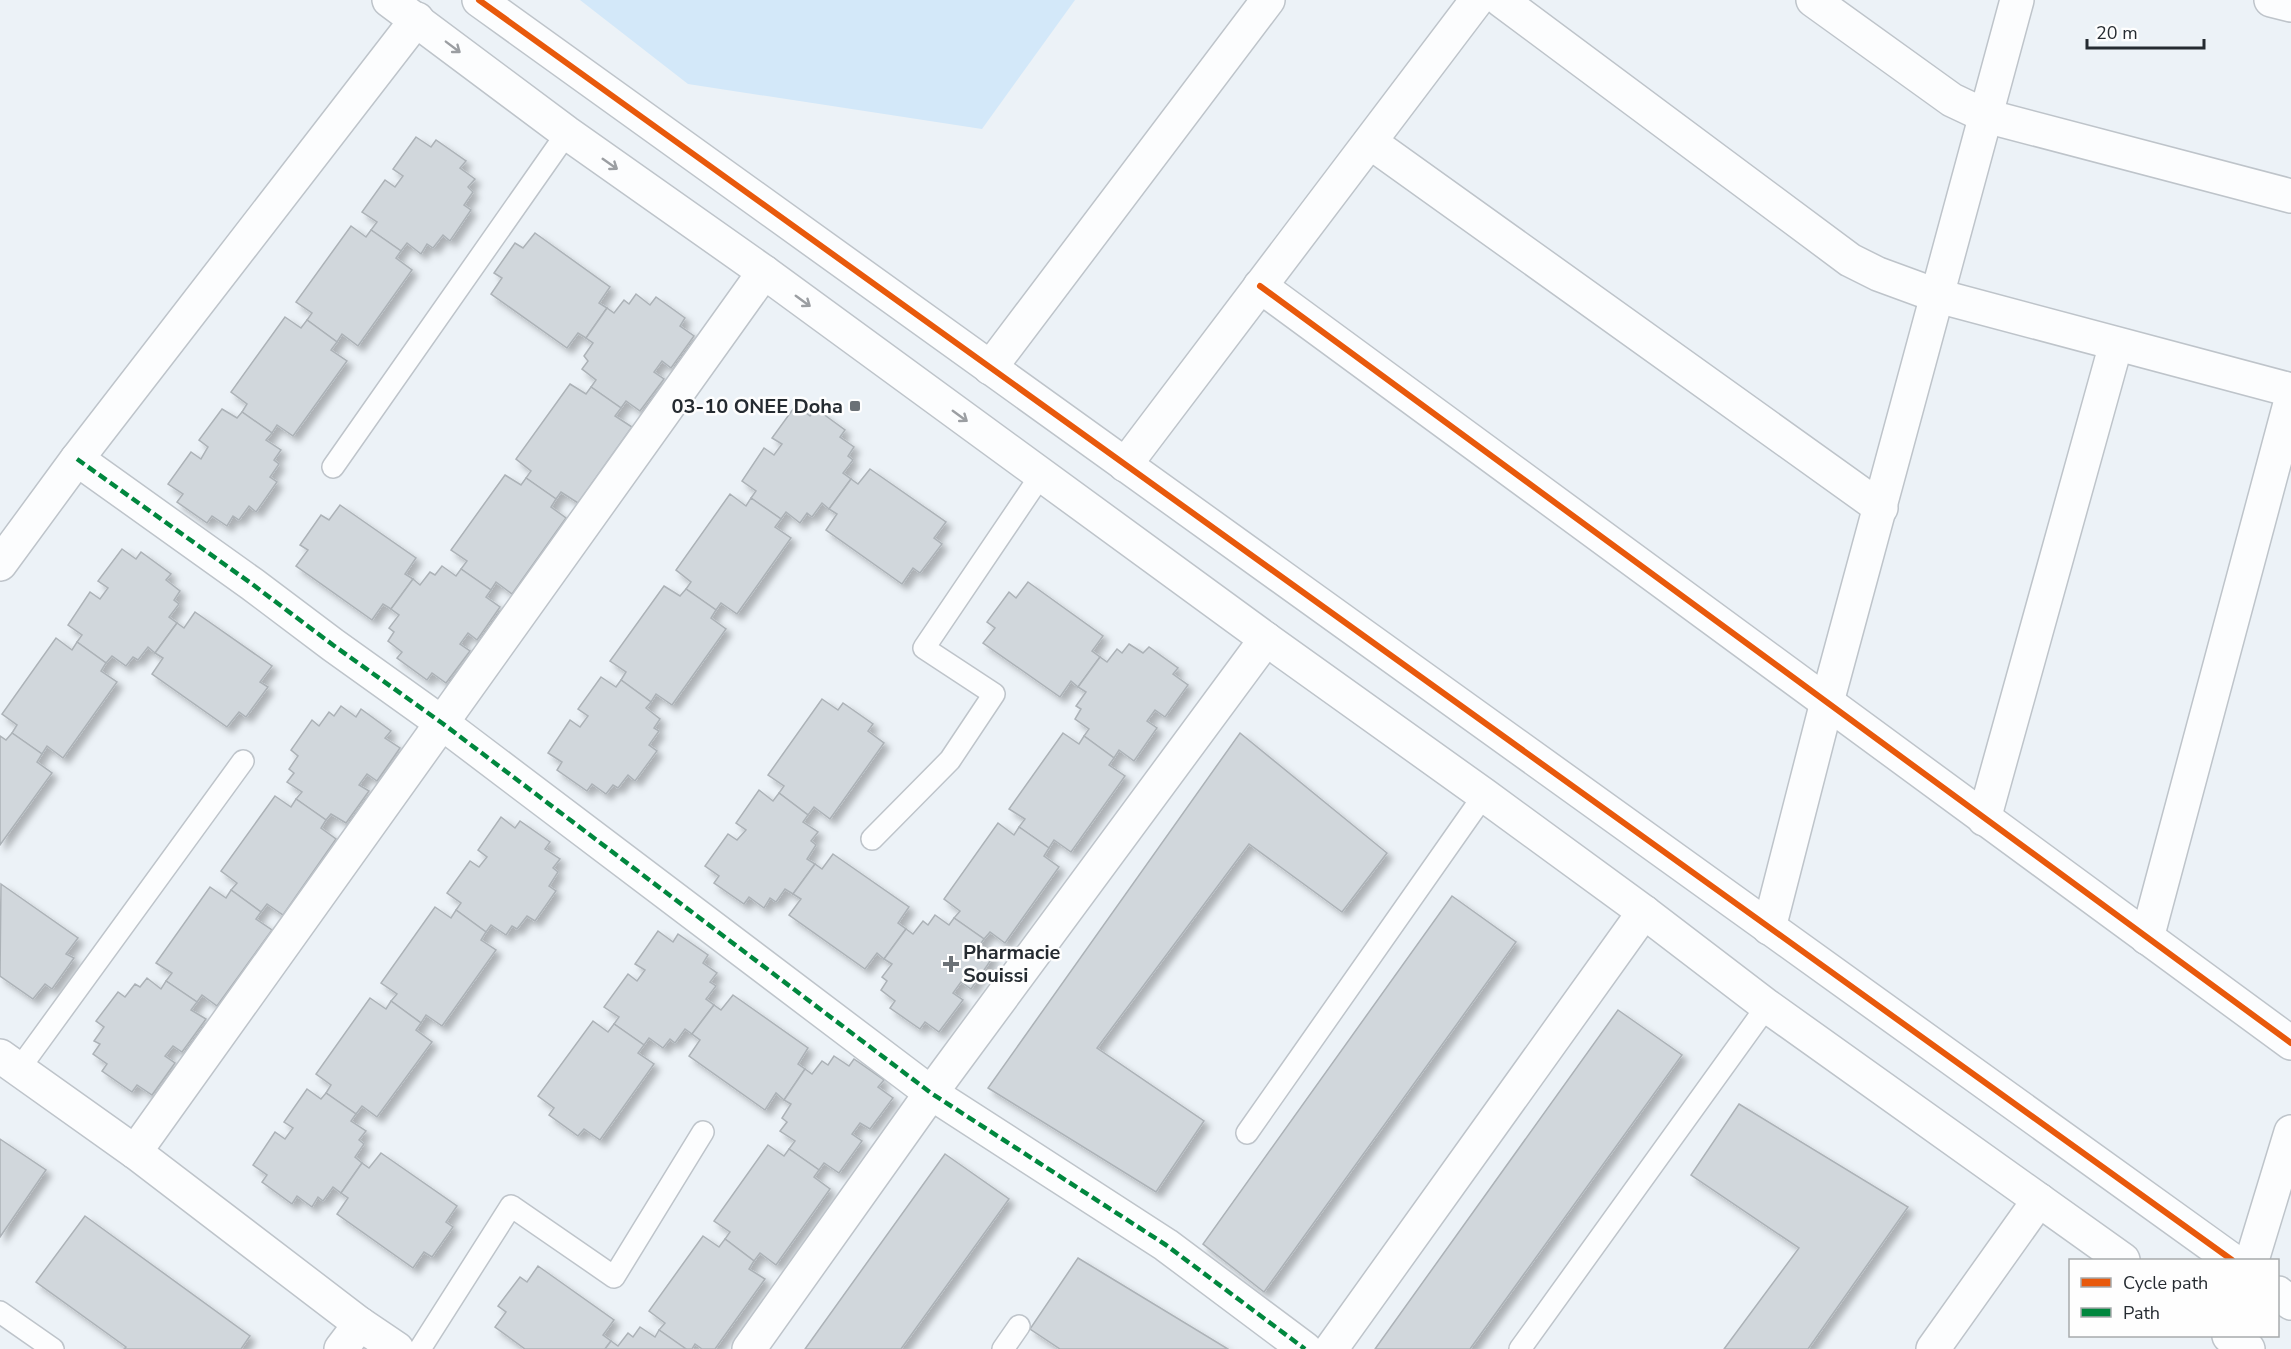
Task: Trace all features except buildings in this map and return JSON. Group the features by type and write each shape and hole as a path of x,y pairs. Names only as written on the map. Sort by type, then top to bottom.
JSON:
{"street":[{"path":"389,0 567,133 764,272 1266,639 1484,795 1644,912 1767,1006 2122,1259"},
{"path":"479,0 2231,1259"},
{"path":"990,368 1268,0"},
{"path":"1125,465 1477,0"},
{"path":"1501,0 1850,260 1888,279 1938,296 2291,390"},
{"path":"1813,0 1944,94 1986,116 2291,196"},
{"path":"1769,928 1827,702 2017,0"},
{"path":"2271,0 2291,5"},
{"path":"0,564 77,459 417,20"},
{"path":"1370,142 1881,508"},
{"path":"135,1152 764,272"},
{"path":"1260,286 2291,1043"},
{"path":"1984,819 2116,344"},
{"path":"2147,938 2291,400"},
{"path":"77,459 442,723 931,1094 1166,1245 1305,1349"},
{"path":"749,1349 931,1094 1266,639"},
{"path":"1331,1349 1644,912"},
{"path":"10,1062 135,1152 351,1336 397,1349"},
{"path":"2252,1259 2291,1132"},
{"path":"1933,1349 2039,1200"},
{"path":"2232,1337 2248,1349"}],"lane":[{"path":"333,467 567,133"},
{"path":"872,839 950,760 994,694 924,648 1041,475"},
{"path":"10,1062 243,760"},
{"path":"1247,1133 1484,795"},
{"path":"1520,1349 1767,1006"},
{"path":"420,1349 511,1206 614,1277 703,1132"},
{"path":"0,1312 52,1349"},
{"path":"1002,1349 1019,1326"}],"shaded area":[{"path":"580,0 1075,0 982,129 688,84"}],"marked path":[{"path":"77,459 442,723 931,1093 1166,1245 1305,1349"}],"cycle path":[{"path":"479,0 2231,1259"},
{"path":"1260,286 2291,1043"}],"place":[{"name":"03-10 ONEE Doha","path":"855,406"},
{"name":"Pharmacie Souissi","path":"951,964"}]}
